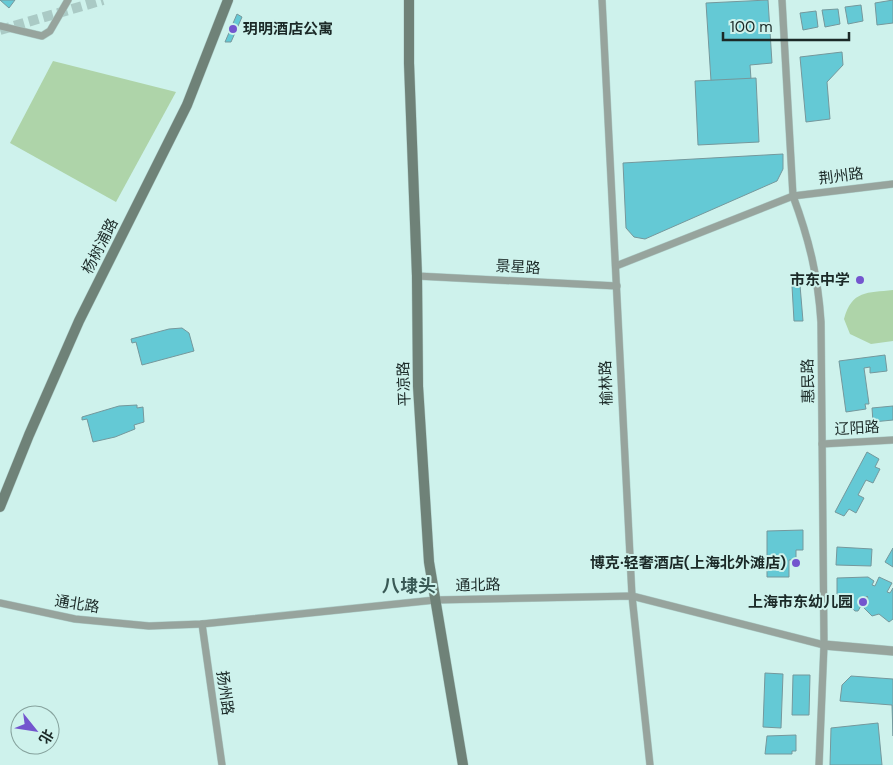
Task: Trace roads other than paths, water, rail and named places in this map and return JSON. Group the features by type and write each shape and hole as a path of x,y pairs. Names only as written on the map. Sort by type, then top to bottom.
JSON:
{"main road":[{"name":"杨树浦路","path":"0,507 79,321 187,105 228,0"},
{"name":"平凉路","path":"409,0 409,63 417,276 420,431 429,562 463,765"}],"street":[{"path":"0,26 42,36 50,31 68,0"},
{"name":"榆林路","path":"602,0 617,286 620,397 632,596 650,765"},
{"name":"惠民路","path":"782,0 792,196 804,225 816,272 821,322 824,645 819,765"},
{"name":"荆州路","path":"792,196 893,184"},
{"path":"616,266 792,196"},
{"name":"景星路","path":"417,276 617,286"},
{"name":"辽阳路","path":"822,444 893,440"},
{"name":"通北路","path":"0,603 114,624 202,624 435,600 632,596 824,645 893,651"},
{"name":"扬州路","path":"202,624 222,765"}],"tunnel":[{"path":"0,30 103,0"}],"place":[{"name":"玥明酒店公寓","path":"233,29"},
{"name":"市东中学","path":"860,280"},
{"name":"博克·轻奢酒店(上海北外滩店)","path":"796,563"},
{"name":"上海市东幼儿园","path":"863,602"}],"district":[{"name":"八埭头","path":"409,586"}]}
